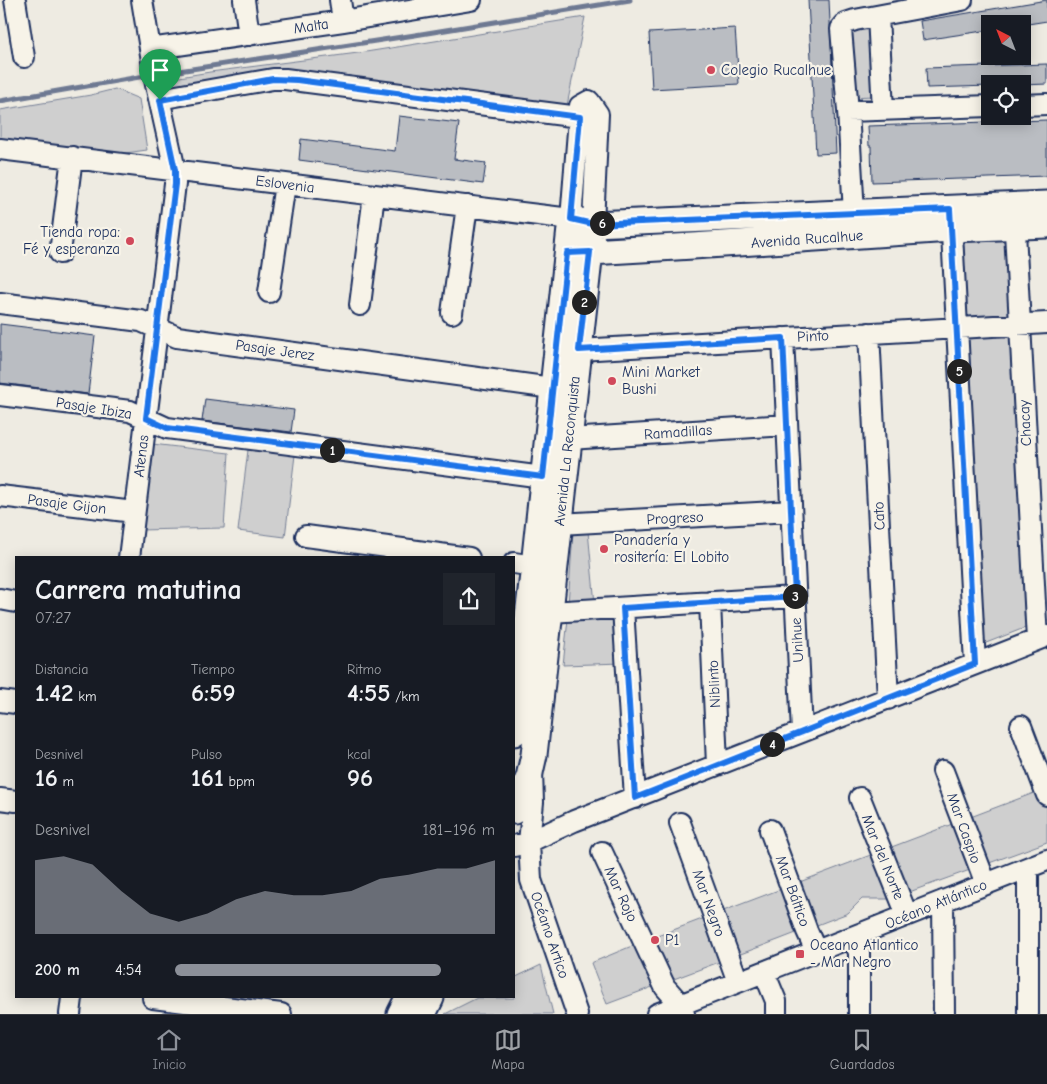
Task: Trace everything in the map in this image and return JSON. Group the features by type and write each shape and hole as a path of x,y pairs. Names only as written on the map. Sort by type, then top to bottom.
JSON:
{"street":[{"path":"15,0 24,57"},
{"name":"Atenas","path":"128,556 175,184 175,170 158,92 142,0"},
{"path":"244,0 249,35"},
{"path":"340,0 343,21"},
{"name":"Malta","path":"151,55 249,35 343,21 431,3 471,0"},
{"path":"854,213 841,30 846,23 855,20 962,0"},
{"path":"878,16 883,110"},
{"name":"Avenida La Reconquista","path":"158,92 285,79 580,117 582,222 552,388 543,477 524,565 526,667 534,755 524,807"},
{"path":"1031,105 1047,104"},
{"path":"848,111 981,106"},
{"name":"Eslovenia","path":"0,148 582,222"},
{"path":"60,253 72,157"},
{"path":"269,292 285,184"},
{"path":"360,305 374,195"},
{"name":"Avenida Rucalhue","path":"578,252 951,219 1014,216 1047,204"},
{"path":"452,313 468,206"},
{"name":"Avenida Rucalhue","path":"582,222 854,213 951,219"},
{"name":"Avenida Rucalhue","path":"1014,216 1047,225"},
{"name":"Chacay","path":"1014,216 1042,638"},
{"path":"951,219 975,664"},
{"name":"Avenida La Reconquista","path":"515,728 526,667 550,612 579,350 578,252"},
{"name":"Pasaje Jerez","path":"0,303 141,321 177,337 552,388"},
{"name":"Pinto","path":"579,350 1047,323"},
{"name":"Cato","path":"869,333 888,698"},
{"name":"Unihue","path":"783,338 802,732"},
{"name":"Pasaje Ibiza","path":"0,395 130,411 167,428 543,477"},
{"name":"Ramadillas","path":"569,439 787,425"},
{"name":"Pasaje Gijon","path":"0,496 134,512"},
{"name":"Progreso","path":"559,524 791,511"},
{"path":"306,536 454,556"},
{"path":"550,612 795,597"},
{"path":"0,599 15,602"},
{"name":"Niblinto","path":"710,602 718,765"},
{"path":"623,608 635,798"},
{"path":"521,844 584,817 1042,638"},
{"path":"0,701 15,703"},
{"path":"1021,726 1047,794"},
{"name":"Mar Caspio","path":"943,772 979,870 986,884"},
{"name":"Mar del Norte","path":"860,798 907,915"},
{"path":"0,799 15,801"},
{"path":"524,807 553,817 584,817"},
{"name":"Océano Artico","path":"524,807 521,844 531,880 577,1014"},
{"name":"Mar Negro","path":"680,823 738,982"},
{"name":"Mar Báltico","path":"770,830 816,951"},
{"name":"Mar Rojo","path":"602,852 665,987 682,1009"},
{"name":"Océano Atlántico","path":"657,1014 682,1009 738,982 1047,860"},
{"path":"1028,868 1028,1014"},
{"path":"943,901 944,1014"},
{"path":"852,937 859,952 859,1014"},
{"path":"764,972 776,1001 776,1014"},
{"path":"70,1014 72,998"},
{"path":"153,998 281,1014"},
{"path":"400,1014 408,998"},
{"path":"423,1014 431,998"}],"shaded area":[{"path":"585,17 563,125 276,87 166,94 149,82 210,72 366,52"},
{"path":"872,24 875,96 850,97 845,34"},
{"path":"115,89 139,99 147,150 104,156 0,145 0,110 91,95"},
{"path":"1010,240 1010,318 969,320 961,317 957,243"},
{"path":"1008,330 1013,336 1032,625 981,645 963,341 968,333"},
{"path":"152,444 229,453 224,528 140,530"},
{"path":"248,450 295,455 285,537 238,531"},
{"path":"588,531 595,604 568,605 573,532"},
{"path":"612,617 618,622 622,663 563,665 568,619"},
{"path":"1047,788 1047,842 890,899 862,899 848,913 607,1004 591,963"},
{"path":"541,965 553,1014 445,1014 477,998 515,998 515,978"}],"building":[{"path":"808,0 829,0 836,153 816,154"},
{"path":"1047,0 1047,21 1031,24 1031,15 981,15 981,31 923,40 920,21"},
{"path":"735,28 739,84 652,89 649,33"},
{"path":"1047,64 1047,84 1031,85 1031,75 981,75 981,86 927,88 926,68"},
{"path":"399,116 459,123 454,159 486,163 483,184 299,160 301,139 395,151"},
{"path":"1047,120 1047,176 872,182 871,146 869,146 868,126 981,122 981,125 1031,125 1031,121"},
{"path":"0,324 95,336 88,394 0,383"},
{"path":"205,399 294,410 291,432 202,421"}],"waterway":[{"path":"159,74 630,0"},
{"path":"0,101 151,75"}],"place":[{"name":"Colegio Rucalhue","path":"711,70"},
{"name":"Tienda ropa: Fé y esperanza","path":"130,241"},
{"name":"Mini Market Bushi","path":"612,381"},
{"name":"Panadería y rositería: El Lobito","path":"604,549"},
{"name":"P1","path":"655,940"},
{"name":"Oceano Atlantico - Mar Negro","path":"800,954"}],"route":[{"path":"273,79 285,79 580,117 571,219 593,224 950,209 975,664 635,798 623,608 795,597 783,338 579,350 590,252 567,253 543,477 167,428 146,418 175,184 172,153 160,100 273,79"}]}
